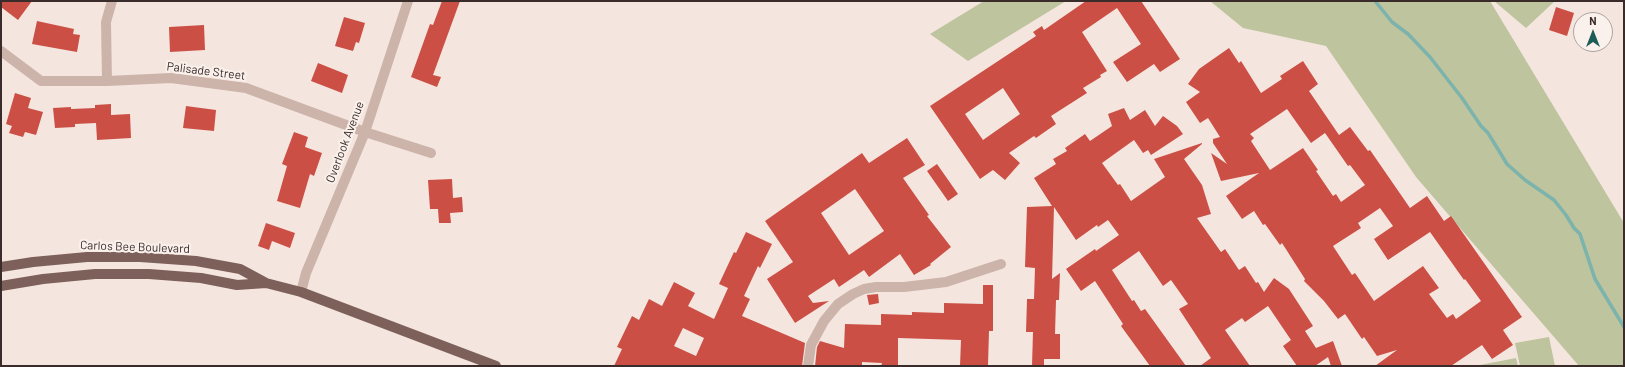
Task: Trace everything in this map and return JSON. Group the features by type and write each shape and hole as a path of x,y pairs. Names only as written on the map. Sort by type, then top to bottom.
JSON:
{"main road":[{"name":"Carlos Bee Boulevard","path":"1,267 33,262 87,257 140,257 196,262 240,269 266,283 301,292 496,366"},
{"name":"Carlos Bee Boulevard","path":"1,286 43,279 88,275 148,274 201,278 237,285 266,283"}],"street":[{"path":"108,81 106,22 112,1"},
{"name":"Overlook Avenue","path":"301,292 306,273 364,132 408,1"},
{"name":"Palisade Street","path":"1,51 41,81 108,81 171,78 246,88 364,132 431,153"},
{"path":"808,366 811,345 824,321 838,304 853,294 864,289 904,287 946,282 1001,264"}],"green space":[{"path":"984,1 1066,1 968,61 930,34"},
{"path":"1210,1 1490,1 1624,223 1624,366 1579,366 1416,177 1326,46 1243,28"},
{"path":"1494,1 1555,1 1526,28"},
{"path":"1549,337 1555,366 1520,366 1515,343"},
{"path":"1516,358 1518,366 1475,366"}],"building":[{"path":"1,1 32,1 18,20 1,7"},
{"path":"442,1 460,1 433,75 441,77 437,87 411,77 430,24 433,25"},
{"path":"1086,1 1141,1 1180,59 1160,72 1154,64 1127,82 1113,62 1141,44 1117,8 1082,32 1107,71 1100,75 1101,77 1083,88 1087,93 1051,116 1056,124 1036,138 1034,136 1009,153 1020,163 1005,180 993,170 980,179 930,106 1036,36 1033,32 1042,26 1044,30","holes":["1003,88 1020,114 983,140 965,114"]},
{"path":"1556,7 1573,13 1567,36 1549,30"},
{"path":"344,17 365,23 359,43 356,42 353,51 335,46"},
{"path":"37,21 74,29 73,34 80,35 77,52 32,44"},
{"path":"204,25 205,50 170,52 169,27"},
{"path":"1229,48 1239,63 1241,61 1261,93 1282,79 1280,76 1303,61 1318,84 1309,91 1339,135 1350,127 1368,151 1370,150 1410,208 1427,196 1444,221 1451,216 1522,317 1503,330 1513,345 1492,359 1482,345 1451,366 1375,366 1397,350 1377,356 1364,337 1362,339 1345,314 1338,319 1324,301 1304,281 1305,279 1282,243 1280,245 1265,224 1263,225 1254,211 1242,219 1226,196 1259,173 1221,181 1211,153 1227,164 1213,143 1213,139 1220,137 1208,118 1200,123 1186,102 1200,92 1188,84 1199,69","holes":["1287,109 1311,143 1325,133 1348,166 1350,165 1365,185 1341,202 1336,194 1333,196 1303,148 1270,170 1251,141 1254,138 1250,134","1380,208 1393,226 1374,239 1388,260 1430,232 1481,301 1456,319 1453,314 1447,318 1429,294 1439,288 1423,266 1374,301 1355,273 1352,275 1333,246 1361,228 1358,223"]},
{"path":"318,63 348,75 342,93 311,81"},
{"path":"15,93 31,98 28,108 43,112 36,135 25,132 23,137 9,133 12,126 6,124"},
{"path":"111,104 111,115 130,114 131,138 97,140 96,123 75,124 75,127 55,128 53,108 95,108 95,105"},
{"path":"186,106 216,110 214,131 183,128"},
{"path":"1124,108 1130,120 1145,110 1155,126 1163,116 1177,126 1183,134 1151,155 1148,150 1143,153 1134,140 1102,163 1118,185 1120,184 1131,201 1165,177 1154,159 1202,143 1184,159 1202,185 1211,214 1197,218 1221,252 1225,249 1239,270 1245,266 1264,292 1274,278 1289,289 1313,326 1305,331 1316,348 1333,341 1342,366 1331,366 1328,357 1315,366 1297,366 1283,346 1291,340 1268,306 1245,322 1242,318 1225,330 1250,366 1200,366 1211,358 1179,309 1188,304 1171,280 1163,286 1139,251 1112,270 1132,301 1134,300 1141,311 1145,309 1186,366 1150,366 1121,326 1123,324 1095,281 1081,291 1066,269 1119,235 1108,220 1098,227 1097,225 1076,240 1054,207 1052,279 1060,273 1059,300 1056,300 1055,334 1060,334 1060,359 1044,359 1044,366 1032,366 1033,332 1026,332 1027,299 1034,299 1035,268 1025,267 1027,207 1052,206 1034,178 1056,164 1053,159 1067,151 1065,148 1085,134 1090,141 1112,126 1108,114"},
{"path":"294,132 308,137 305,147 322,153 314,176 310,174 300,208 277,201 287,166 282,164"},
{"path":"907,138 925,165 903,178 929,215 927,216 951,247 930,264 931,265 914,275 900,254 869,277 864,270 839,287 834,279 808,296 813,303 829,301 795,323 767,279 793,262 765,221 862,153 869,163","holes":["855,189 884,231 849,255 821,213"]},
{"path":"937,164 958,194 948,201 927,171"},
{"path":"452,179 453,198 462,197 463,212 450,213 451,223 439,223 438,209 430,209 428,180"},
{"path":"266,223 295,233 290,248 272,241 269,250 258,246"},
{"path":"746,232 772,244 760,268 758,266 744,296 750,299 742,316 805,343 802,366 614,366 622,349 617,347 632,316 639,320 649,299 662,306 674,282 695,293 688,306 714,319 728,288 719,284 734,252 736,253","holes":["683,328 704,338 696,356 674,346"]},
{"path":"983,285 993,285 993,331 989,331 988,365 960,366 961,340 898,338 898,366 881,366 882,363 862,362 862,366 815,366 817,347 820,341 844,348 845,324 881,325 881,314 912,315 912,312 944,313 944,303 983,304"},
{"path":"878,294 879,303 869,305 867,295"}],"waterway":[{"path":"1375,1 1392,22 1408,34 1430,57 1462,98 1481,126 1488,133 1507,164 1525,180 1554,200 1566,215 1574,228 1580,234 1595,279 1624,327"}]}
